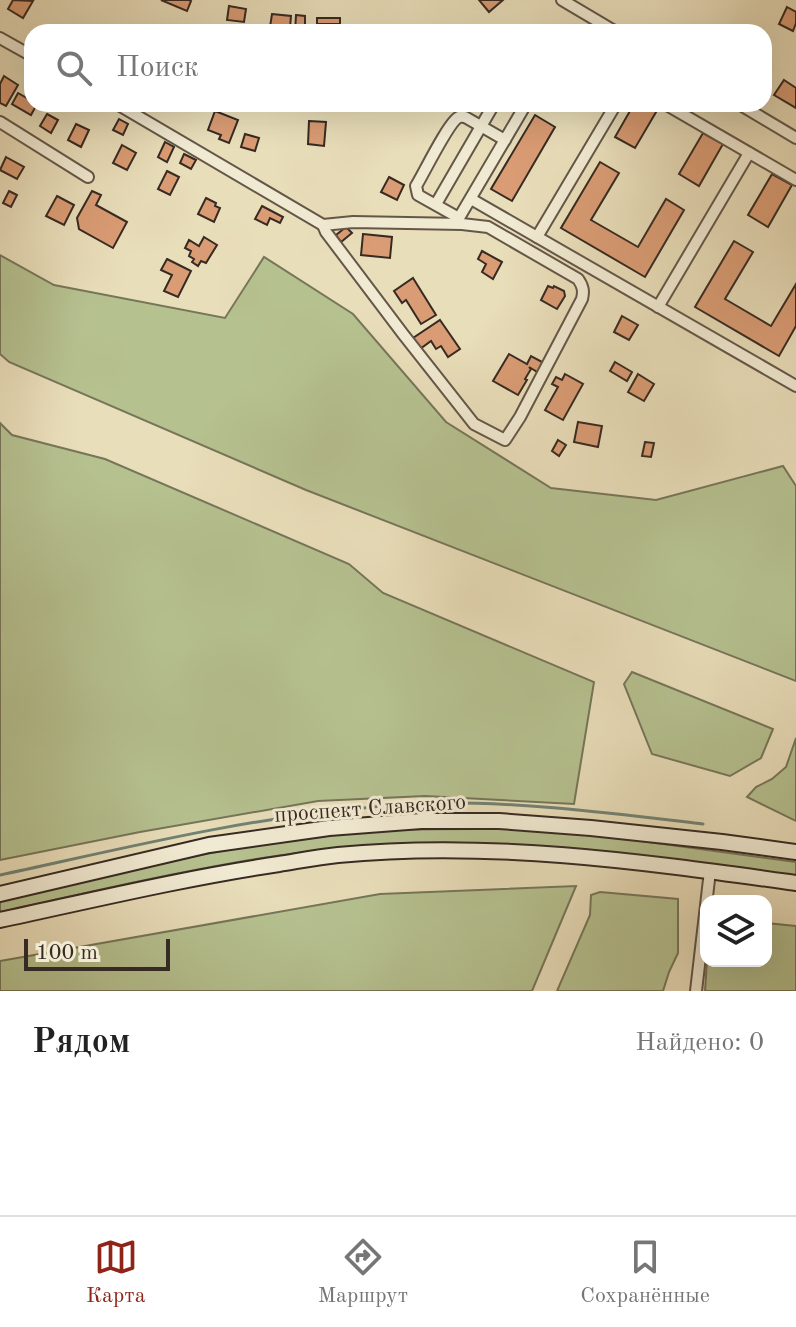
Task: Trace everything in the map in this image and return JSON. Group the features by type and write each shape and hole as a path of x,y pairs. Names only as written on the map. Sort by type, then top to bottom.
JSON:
{"main road":[{"name":"проспект Славского","path":"0,894 209,845 329,828 421,821 499,821 591,828 796,852"},
{"name":"проспект Славского","path":"0,920 214,874 337,855 420,850 512,851 589,857 796,883"}],"street":[{"path":"562,0 602,24"},
{"path":"0,38 24,52"},
{"path":"131,112 323,225 458,221 488,227 578,279 584,293 505,440 474,424 323,225"},
{"path":"436,204 489,112"},
{"path":"458,221 521,112"},
{"path":"537,237 611,112"},
{"path":"679,112 796,180"},
{"path":"752,112 796,138"},
{"path":"458,221 418,195 416,186 448,129 459,117 465,117 505,140"},
{"path":"0,122 88,177"},
{"path":"658,307 749,153"},
{"path":"471,199 795,383"},
{"path":"696,991 710,871"}],"green space":[{"path":"0,255 54,285 225,318 264,257 353,314 446,422 551,488 656,500 783,466 796,486 796,681 306,490 9,362 0,354"},
{"path":"0,423 12,435 105,459 349,564 383,593 594,682 574,804 425,796 318,801 0,860"},
{"path":"632,672 773,729 761,758 730,776 652,754 624,684"},
{"path":"796,738 796,821 747,797 756,787 786,767"},
{"path":"424,829 513,829 597,835 796,862 796,876 563,848 423,843 263,858 157,877 0,912 0,901 167,862 293,839"},
{"path":"576,886 532,991 0,991 0,961 380,894"},
{"path":"600,892 678,899 678,953 663,991 557,991 590,915 591,895"},
{"path":"772,924 796,926 796,991 705,991 707,967 772,967"}],"building":[{"path":"13,0 33,1 23,18 8,9"},
{"path":"161,0 189,0 191,1 187,11"},
{"path":"479,0 503,0 489,12"},
{"path":"229,6 246,9 244,22 227,20"},
{"path":"787,7 796,12 793,31 779,24"},
{"path":"272,14 291,16 290,24 270,24"},
{"path":"296,15 305,16 305,24 295,24"},
{"path":"317,18 340,18 340,24 317,24"},
{"path":"4,76 18,85 6,106 0,103 0,84"},
{"path":"784,80 796,88 796,108 774,95"},
{"path":"18,93 24,96 24,111 12,104"},
{"path":"215,112 238,120 229,143 219,139 221,135 208,130"},
{"path":"629,112 656,112 635,148 615,137"},
{"path":"47,114 58,120 51,133 40,126"},
{"path":"535,115 555,127 512,201 491,189"},
{"path":"119,119 128,124 123,135 113,130"},
{"path":"309,121 326,122 324,146 308,144"},
{"path":"76,124 89,130 81,147 68,140"},
{"path":"703,133 723,144 699,186 679,174"},
{"path":"245,134 259,138 255,151 241,147"},
{"path":"165,142 174,147 167,162 158,157"},
{"path":"122,145 136,153 127,170 113,163"},
{"path":"184,154 196,160 191,169 180,163"},
{"path":"6,157 24,167 17,179 0,170"},
{"path":"600,162 619,173 591,220 638,247 666,199 684,210 645,277 561,228"},
{"path":"167,171 179,177 170,195 158,189"},
{"path":"772,174 792,185 768,227 748,215"},
{"path":"389,177 404,185 397,200 381,192"},
{"path":"9,191 17,195 11,207 3,203"},
{"path":"92,191 101,195 96,205 127,222 113,248 79,229 77,218"},
{"path":"57,196 74,205 64,225 46,216"},
{"path":"206,198 220,208 214,222 198,214"},
{"path":"262,206 283,217 280,223 270,218 267,225 255,219"},
{"path":"346,227 352,233 341,242 336,235"},
{"path":"363,234 392,237 390,258 361,255"},
{"path":"204,237 217,245 206,263 201,261 198,266 189,256 191,251 185,248 189,240 199,246"},
{"path":"734,241 753,252 725,299 771,326 796,284 796,326 779,356 695,307"},
{"path":"482,251 502,262 493,279 482,272 486,264 478,259"},
{"path":"167,259 191,271 178,297 164,291 172,275 161,270"},
{"path":"413,278 436,315 421,324 406,300 402,303 394,291"},
{"path":"548,286 564,291 565,296 557,309 541,300"},
{"path":"622,316 638,325 629,340 614,332"},
{"path":"440,320 460,349 448,357 441,346 436,349 431,341 420,349 413,338"},
{"path":"509,354 527,364 531,356 544,363 539,373 529,367 527,380 518,395 493,381"},
{"path":"615,362 632,372 627,381 610,371"},
{"path":"565,374 583,384 563,420 545,410 558,387 552,384 556,377 562,380"},
{"path":"638,374 654,384 644,401 628,392"},
{"path":"578,422 602,426 598,447 574,442"},
{"path":"558,440 566,445 559,456 552,451"},
{"path":"645,442 654,443 651,457 642,456"}],"waterway":[{"path":"0,875 272,819 409,804 529,806 703,824"}]}
